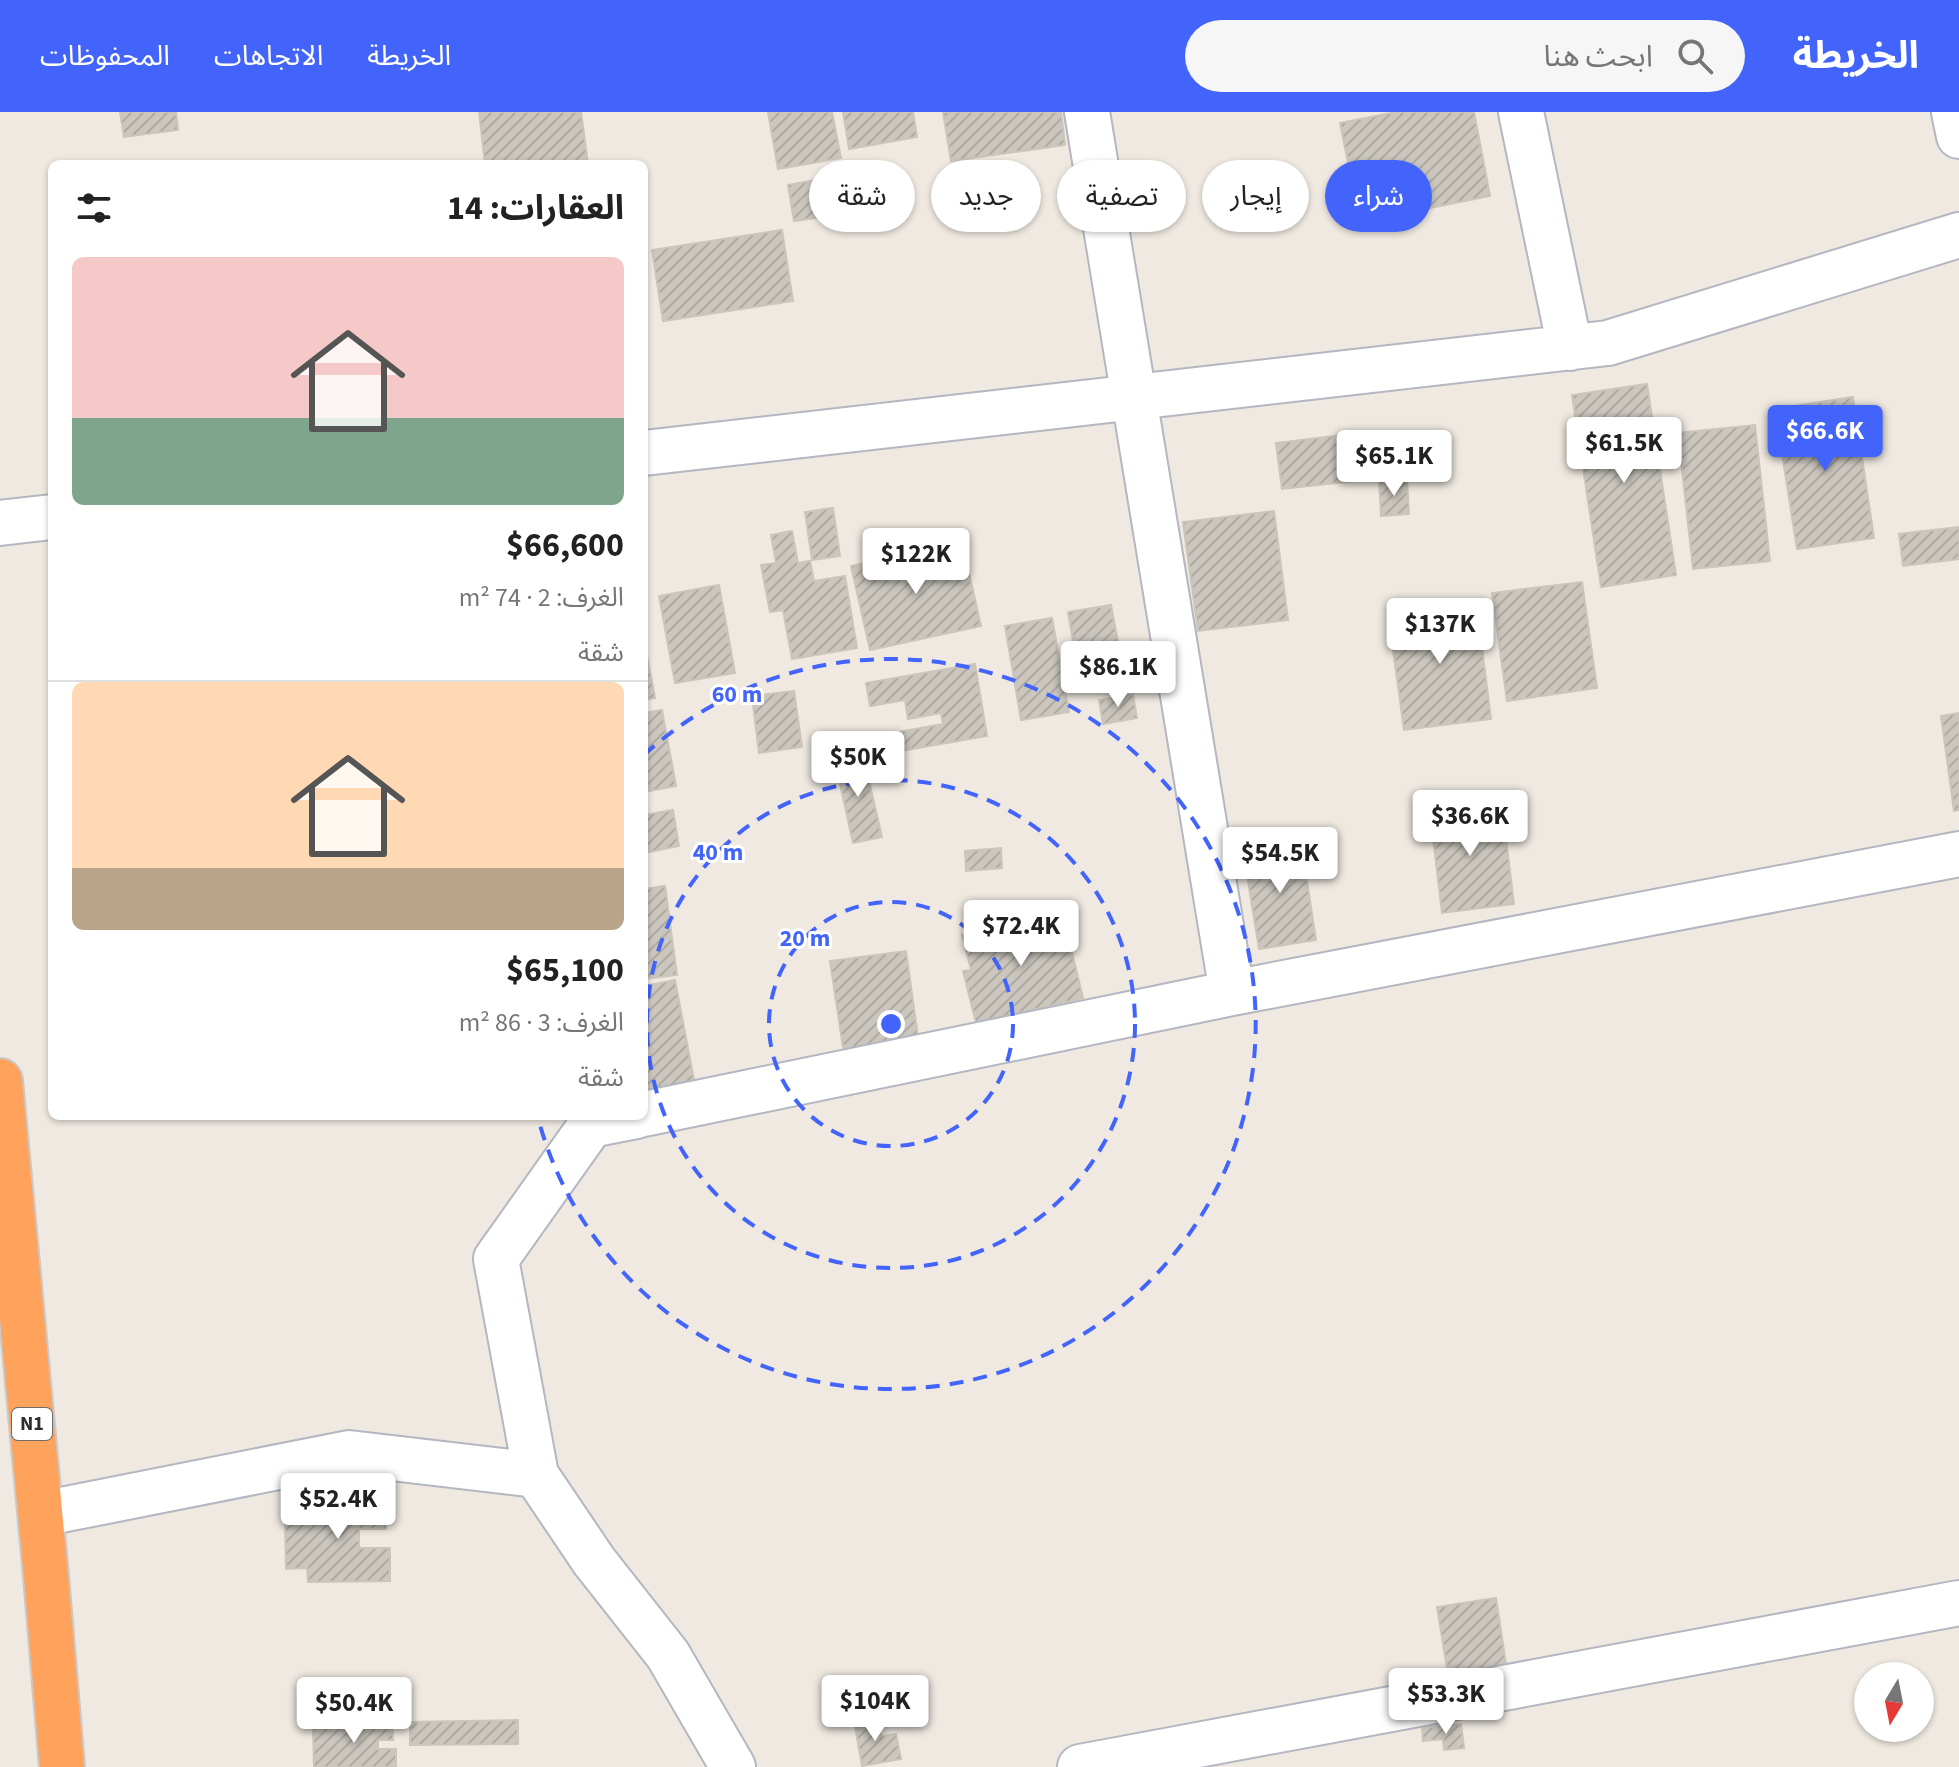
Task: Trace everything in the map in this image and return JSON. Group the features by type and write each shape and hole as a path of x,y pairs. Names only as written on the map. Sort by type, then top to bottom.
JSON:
{"highway":[{"name":"N1","path":"0,1081 62,1767"}],"street":[{"path":"1087,112 1232,993"},
{"path":"1521,112 1570,348"},
{"path":"1954,112 1959,136"},
{"path":"648,453 1608,343 1959,235"},
{"path":"0,523 48,517"},
{"path":"648,1113 1232,993 1959,854"},
{"path":"590,1121 496,1259 536,1475 594,1561 668,1655 733,1767"},
{"path":"41,1514 349,1453 536,1475"},
{"path":"1080,1767 1959,1603"}],"building":[{"path":"120,112 176,112 178,130 124,137"},
{"path":"479,112 581,112 587,160 485,160"},
{"path":"768,112 832,112 841,158 809,160 809,164 778,169"},
{"path":"843,112 913,112 917,137 849,149"},
{"path":"943,112 1061,112 1065,145 951,160"},
{"path":"1396,112 1474,112 1490,196 1432,208 1432,160 1347,160 1340,123"},
{"path":"809,181 809,219 794,221 788,185"},
{"path":"782,230 793,301 663,321 652,250"},
{"path":"1647,384 1676,575 1601,587 1572,395"},
{"path":"1853,397 1874,538 1797,549 1775,409"},
{"path":"1755,425 1770,561 1693,569 1678,433"},
{"path":"1357,433 1363,480 1282,489 1276,443"},
{"path":"1407,479 1409,514 1381,516 1379,481"},
{"path":"833,508 840,556 812,560 805,512"},
{"path":"1274,511 1288,620 1198,631 1183,522"},
{"path":"1959,527 1959,559 1903,566 1899,534"},
{"path":"792,531 798,563 810,561 814,581 845,576 857,648 792,659 783,610 770,612 761,565 776,563 771,535"},
{"path":"962,542 981,626 870,650 851,566"},
{"path":"1582,582 1597,688 1507,701 1492,593"},
{"path":"719,585 735,673 675,683 659,596"},
{"path":"1476,601 1491,719 1404,730 1388,613"},
{"path":"1111,605 1125,679 1081,687 1068,612"},
{"path":"1052,618 1069,712 1021,720 1005,626"},
{"path":"648,661 655,698 648,699"},
{"path":"975,664 987,736 878,755 875,736 943,724 941,713 908,719 905,700 870,706 866,683"},
{"path":"794,691 802,747 759,753 752,696"},
{"path":"1133,695 1137,718 1103,724 1099,700"},
{"path":"662,710 676,786 648,791 648,712"},
{"path":"1959,713 1959,810 1954,811 1941,716"},
{"path":"863,755 882,837 853,843 835,761"},
{"path":"1471,800 1473,818 1503,814 1514,904 1442,913 1429,805"},
{"path":"673,810 679,846 648,852 648,814"},
{"path":"1301,842 1316,940 1259,949 1243,850"},
{"path":"1001,848 1002,868 966,871 965,851"},
{"path":"665,886 677,975 648,979 648,888"},
{"path":"1062,911 1083,998 976,1023 963,971 971,970 962,935"},
{"path":"906,951 919,1044 844,1054 830,961"},
{"path":"675,980 695,1085 648,1093 648,985"},
{"path":"386,1498 386,1529 359,1529 359,1548 390,1548 390,1581 308,1582 307,1568 286,1569 285,1519 307,1518 307,1499"},
{"path":"1496,1598 1507,1671 1449,1680 1437,1607"},
{"path":"877,1717 881,1736 896,1734 901,1759 862,1766 854,1721"},
{"path":"392,1719 393,1740 378,1740 378,1749 396,1749 396,1767 314,1767 313,1727 343,1726 343,1720"},
{"path":"518,1720 518,1744 410,1745 410,1722"},
{"path":"1461,1724 1464,1748 1444,1750 1443,1739 1423,1741 1422,1728"}]}
